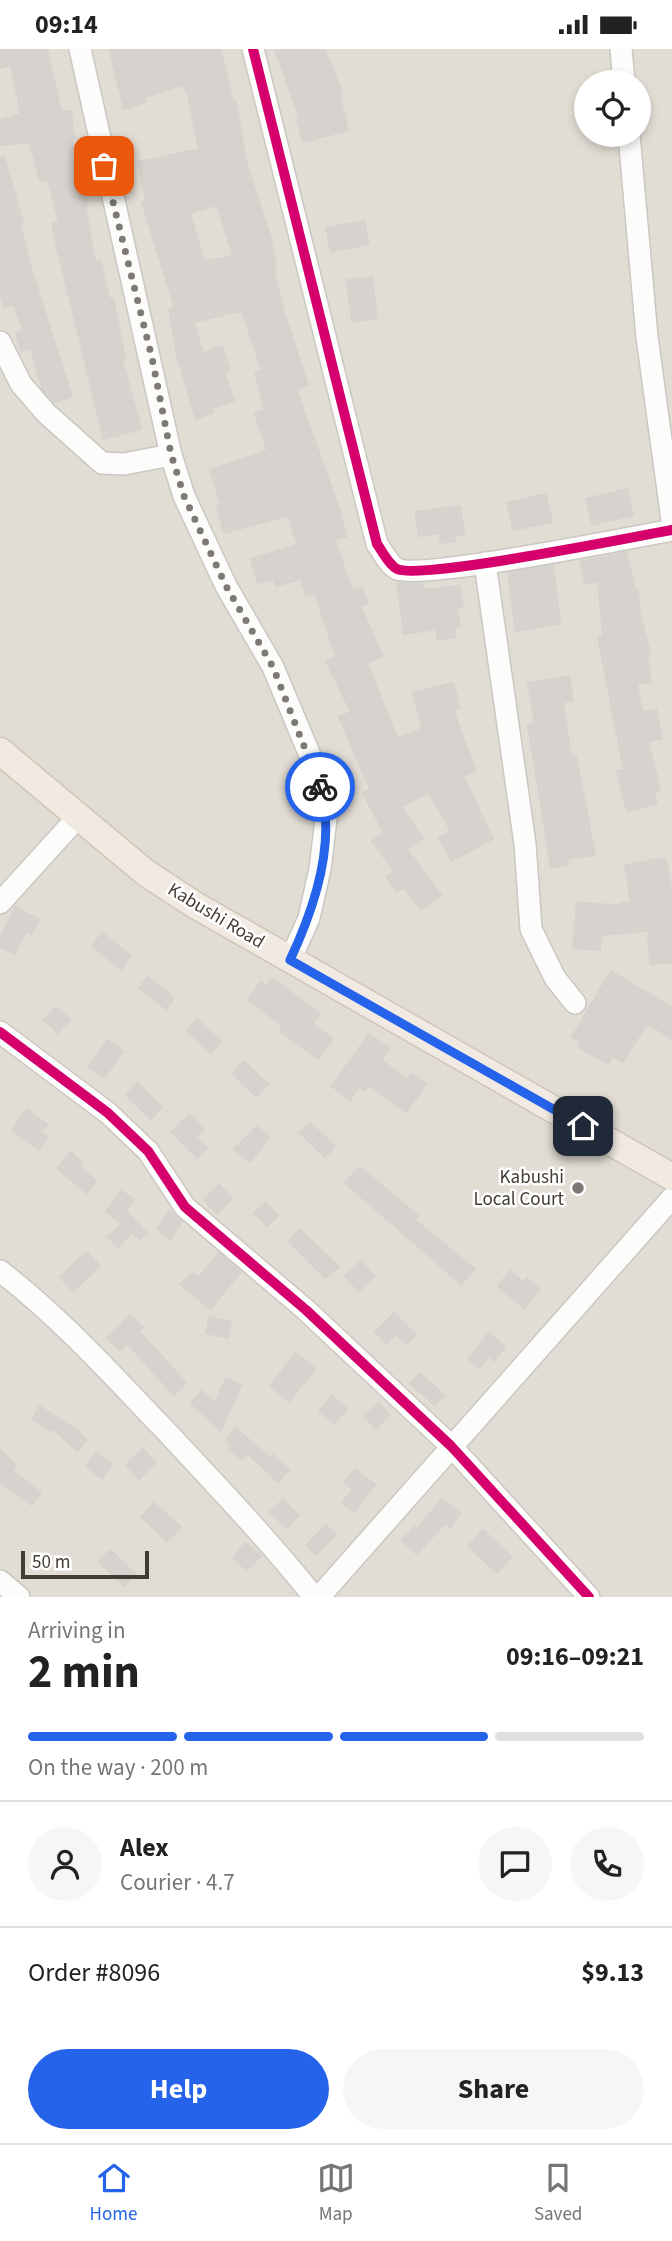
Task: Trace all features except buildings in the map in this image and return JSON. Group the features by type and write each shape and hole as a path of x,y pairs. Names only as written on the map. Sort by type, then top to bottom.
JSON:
{"main road":[{"name":"Kabushi Road","path":"0,751 146,873 290,960 672,1177"}],"street":[{"path":"80,49 171,454 184,496 226,586 273,667 314,765 327,811 320,869 309,918 290,960"},
{"path":"253,49 377,544 388,560 398,569 421,570 485,563 672,530"},
{"path":"621,49 623,70"},
{"path":"630,147 647,337 672,520"},
{"path":"0,342 21,384 46,413 102,463 124,464 171,454"},
{"path":"485,563 525,844 531,929 555,978 575,1003"},
{"path":"0,903 77,818"},
{"path":"0,1032 108,1113 148,1151 185,1207 306,1310 451,1446 585,1596"},
{"path":"0,1271 64,1325 266,1538 316,1597 672,1198"},
{"path":"0,1581 19,1597"}],"shaded area":[{"path":"0,49 672,49 672,1597 0,1597"}],"cycle path":[{"path":"253,49 377,544 391,564 397,569 414,571 445,569 672,530"},
{"path":"0,1032 108,1113 148,1151 185,1207 306,1310 451,1446 589,1597"}],"way so far":[{"path":"104,166 152,358 171,454 184,496 226,586 273,667 314,765 320,787"}],"place":[{"name":"Kabushi Local Court","path":"578,1188"}],"route":[{"path":"320,787 327,811 320,869 309,918 290,960 583,1126"}]}
